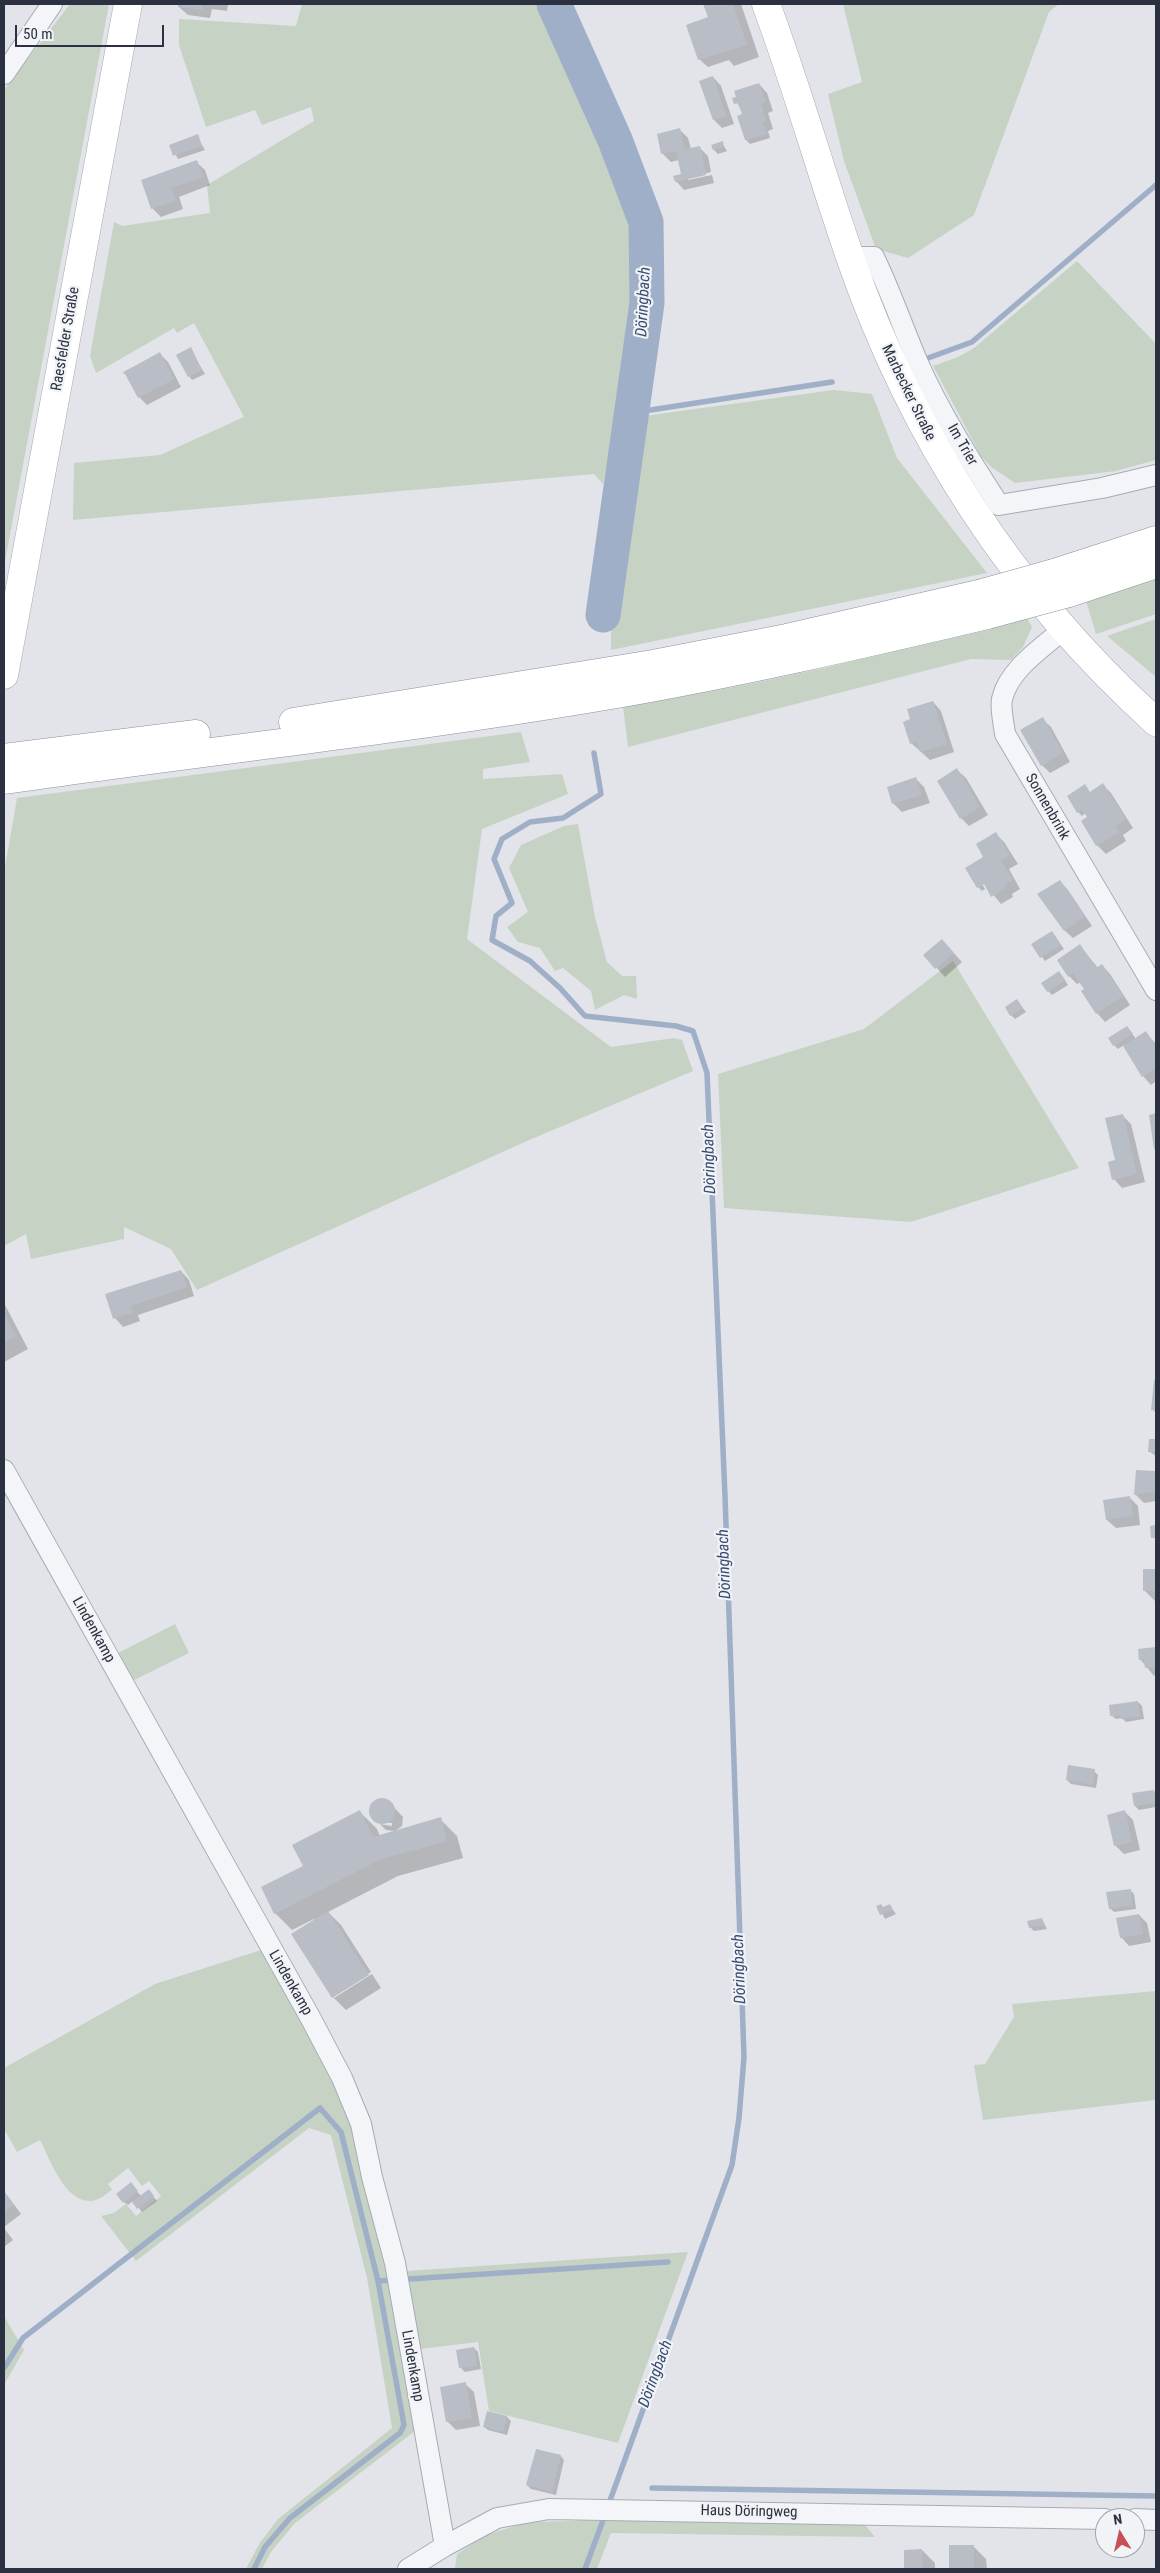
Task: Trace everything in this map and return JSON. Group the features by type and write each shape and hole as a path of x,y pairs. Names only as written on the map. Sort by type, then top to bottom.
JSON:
{"main road":[{"name":"Raesfelder Straße","path":"4,675 128,4"},
{"name":"Marbecker Straße","path":"766,4 850,257 884,345 932,443 972,509 1012,568 1108,677 1156,722"},
{"path":"1062,583 1156,540"},
{"path":"4,780 72,759 519,687 983,605 1062,583 1156,564"},
{"path":"4,758 72,759"}],"street":[{"path":"4,74 52,4"},
{"name":"Im Trier","path":"850,257 874,258 893,297 925,377 968,458 999,505 1083,492 1156,474"},
{"name":"Sonnenbrink","path":"1064,629 1029,659 1012,678 1002,700 1005,734 1156,990"},
{"name":"Lindenkamp","path":"4,1470 310,2017 342,2078 356,2110 395,2263 445,2546"},
{"name":"Haus Döringweg","path":"408,2569 445,2546 497,2518 549,2509 1095,2519"}],"green space":[{"path":"70,4 109,4 4,567 4,90"},
{"path":"302,4 539,4 626,185 639,233 636,295 621,395 603,484 594,474 73,520 74,463 160,455 244,417 194,323 177,333 174,328 96,373 90,356 114,222 122,226 210,213 207,185 314,121 311,107 262,125 255,110 206,127 179,45 179,19 296,26"},
{"path":"843,4 1059,4 1049,12 974,215 908,258 876,249 844,161 828,94 862,82"},
{"path":"1077,261 1156,344 1156,460 1116,471 1015,483 991,467 981,456 933,366 958,357 974,348"},
{"path":"834,390 872,394 897,458 987,573 611,650 611,618 621,602 644,416"},
{"path":"1156,578 1156,614 1096,634 1086,601"},
{"path":"1026,616 1032,627 1023,647 1011,660 971,659 628,747 623,706 724,689 826,667"},
{"path":"1156,619 1156,677 1107,636"},
{"path":"521,732 530,762 483,769 483,779 562,774 568,794 482,829 467,939 611,1047 674,1038 682,1040 693,1071 527,1141 197,1290 171,1249 124,1227 124,1239 31,1259 26,1234 4,1246 4,873 17,798"},
{"path":"578,824 595,917 607,962 622,976 636,976 637,999 624,995 595,1010 591,991 563,968 555,971 540,948 518,942 507,927 528,912 509,868 521,845 564,826"},
{"path":"953,961 1079,1168 911,1222 724,1208 718,1074 864,1029"},
{"path":"175,1624 189,1653 132,1681 118,1653"},
{"path":"261,1950 334,2079 353,2131 388,2272 415,2431 295,2523 271,2552 262,2569 246,2569 259,2544 278,2519 392,2428 367,2278 331,2135 309,2128 136,2261 101,2216 114,2213 126,2204 136,2216 161,2196 149,2181 142,2186 128,2168 108,2184 112,2190 99,2199 91,2201 81,2199 73,2195 59,2178 40,2140 17,2152 4,2129 4,2068 155,1984"},
{"path":"1156,1991 1156,2100 983,2120 974,2065 985,2064 1014,2017 1012,2004"},
{"path":"688,2252 618,2443 489,2411 478,2342 420,2349 406,2271"},
{"path":"4,2316 24,2350 4,2385"},
{"path":"615,2520 864,2524 875,2537 611,2533 597,2569 455,2569 457,2554 484,2536 527,2522"}],"building":[{"path":"178,4 203,4 202,10 178,7"},
{"path":"703,4 733,4 747,45 698,60 686,25 708,17"},
{"path":"713,76 726,116 713,120 699,81"},
{"path":"759,83 766,102 761,104 766,121 763,122 767,134 745,140 737,116 742,114 738,103 734,104 732,98 736,97 734,91"},
{"path":"680,128 685,149 700,146 706,175 675,182 673,176 681,174 676,151 661,154 657,134"},
{"path":"198,134 202,146 173,156 169,145"},
{"path":"723,141 724,147 713,150 711,145"},
{"path":"197,160 203,177 171,188 176,201 151,209 141,180"},
{"path":"191,347 202,370 188,377 176,355"},
{"path":"160,352 174,379 138,398 125,374 122,373"},
{"path":"933,701 947,744 920,752 917,741 910,744 903,722 910,719 907,709"},
{"path":"1043,717 1063,753 1041,766 1020,730"},
{"path":"957,768 980,807 960,819 937,781"},
{"path":"916,777 922,795 892,804 887,787"},
{"path":"1103,783 1126,819 1115,826 1119,832 1096,846 1081,821 1087,817 1082,810 1077,813 1067,796 1085,784 1090,792"},
{"path":"996,832 1010,855 1001,861 1013,880 1004,885 1006,888 991,897 984,884 977,888 965,868 983,857 976,844"},
{"path":"1060,880 1085,917 1064,931 1037,894"},
{"path":"1052,931 1061,945 1040,958 1031,944"},
{"path":"942,939 954,953 935,969 923,955"},
{"path":"1080,944 1096,968 1102,964 1123,996 1096,1014 1081,991 1084,989 1073,973 1068,977 1057,960"},
{"path":"1059,971 1065,980 1047,992 1041,983"},
{"path":"1017,999 1023,1008 1010,1016 1005,1007"},
{"path":"1127,1026 1133,1034 1113,1046 1108,1038"},
{"path":"1146,1031 1156,1047 1156,1068 1142,1077 1123,1046"},
{"path":"1156,1113 1156,1149 1154,1149 1149,1115"},
{"path":"1123,1114 1137,1174 1112,1180 1108,1162 1115,1160 1105,1118"},
{"path":"181,1270 187,1287 131,1306 133,1312 113,1319 105,1294"},
{"path":"4,1313 16,1336 4,1343"},
{"path":"1154,1380 1156,1381 1156,1410 1151,1410"},
{"path":"1149,1439 1156,1439 1156,1452 1148,1452"},
{"path":"1136,1470 1156,1471 1156,1491 1134,1495"},
{"path":"1130,1496 1133,1516 1106,1520 1103,1500"},
{"path":"1156,1525 1156,1538 1151,1538 1150,1526"},
{"path":"1143,1569 1156,1569 1156,1591 1143,1591"},
{"path":"1156,1647 1156,1667 1145,1668 1144,1659 1139,1660 1138,1649"},
{"path":"1138,1701 1140,1716 1121,1719 1120,1715 1110,1716 1109,1705"},
{"path":"1068,1765 1095,1769 1093,1785 1066,1780"},
{"path":"1154,1790 1156,1803 1134,1806 1132,1793"},
{"path":"382,1798 391,1802 395,1811 391,1820 382,1824 373,1820 369,1811 373,1802"},
{"path":"360,1810 373,1837 441,1817 447,1841 381,1859 274,1914 261,1887 303,1866 292,1845"},
{"path":"1125,1810 1132,1842 1114,1846 1107,1815"},
{"path":"1131,1889 1132,1905 1109,1909 1106,1892"},
{"path":"881,1904 883,1907 890,1904 893,1910 880,1915 876,1906"},
{"path":"328,1911 369,1975 332,1998 291,1934"},
{"path":"1139,1914 1143,1934 1120,1938 1116,1918"},
{"path":"1042,1918 1043,1925 1029,1928 1027,1921"},
{"path":"131,2182 138,2191 123,2203 116,2194"},
{"path":"149,2189 154,2196 137,2209 132,2202"},
{"path":"4,2192 14,2205 4,2213"},
{"path":"474,2347 477,2366 459,2368 456,2350"},
{"path":"466,2382 472,2418 446,2422 440,2387"},
{"path":"487,2411 507,2416 503,2432 483,2427"},
{"path":"536,2449 561,2455 552,2492 526,2485"},
{"path":"949,2545 974,2545 974,2569 949,2569"},
{"path":"922,2549 923,2569 904,2569 904,2550"}],"waterway":[{"name":"Döringbach","path":"554,4 615,140 646,222 647,303 603,615"},
{"path":"928,358 972,342 1156,185"},
{"path":"631,413 832,382"},
{"name":"Döringbach","path":"594,753 601,794 563,818 530,822 502,839 494,859 512,903 496,916 492,940 530,961 560,988 585,1016 676,1026 693,1031 707,1073 725,1496 744,2057 739,2118 732,2165 608,2506"},
{"path":"4,2368 23,2338 320,2108 341,2132 378,2281"},
{"path":"254,2569 265,2547 290,2518 400,2433 404,2425 378,2281 668,2262"},
{"path":"652,2488 1156,2496"},
{"name":"Döringbach","path":"585,2569 605,2515"}]}
